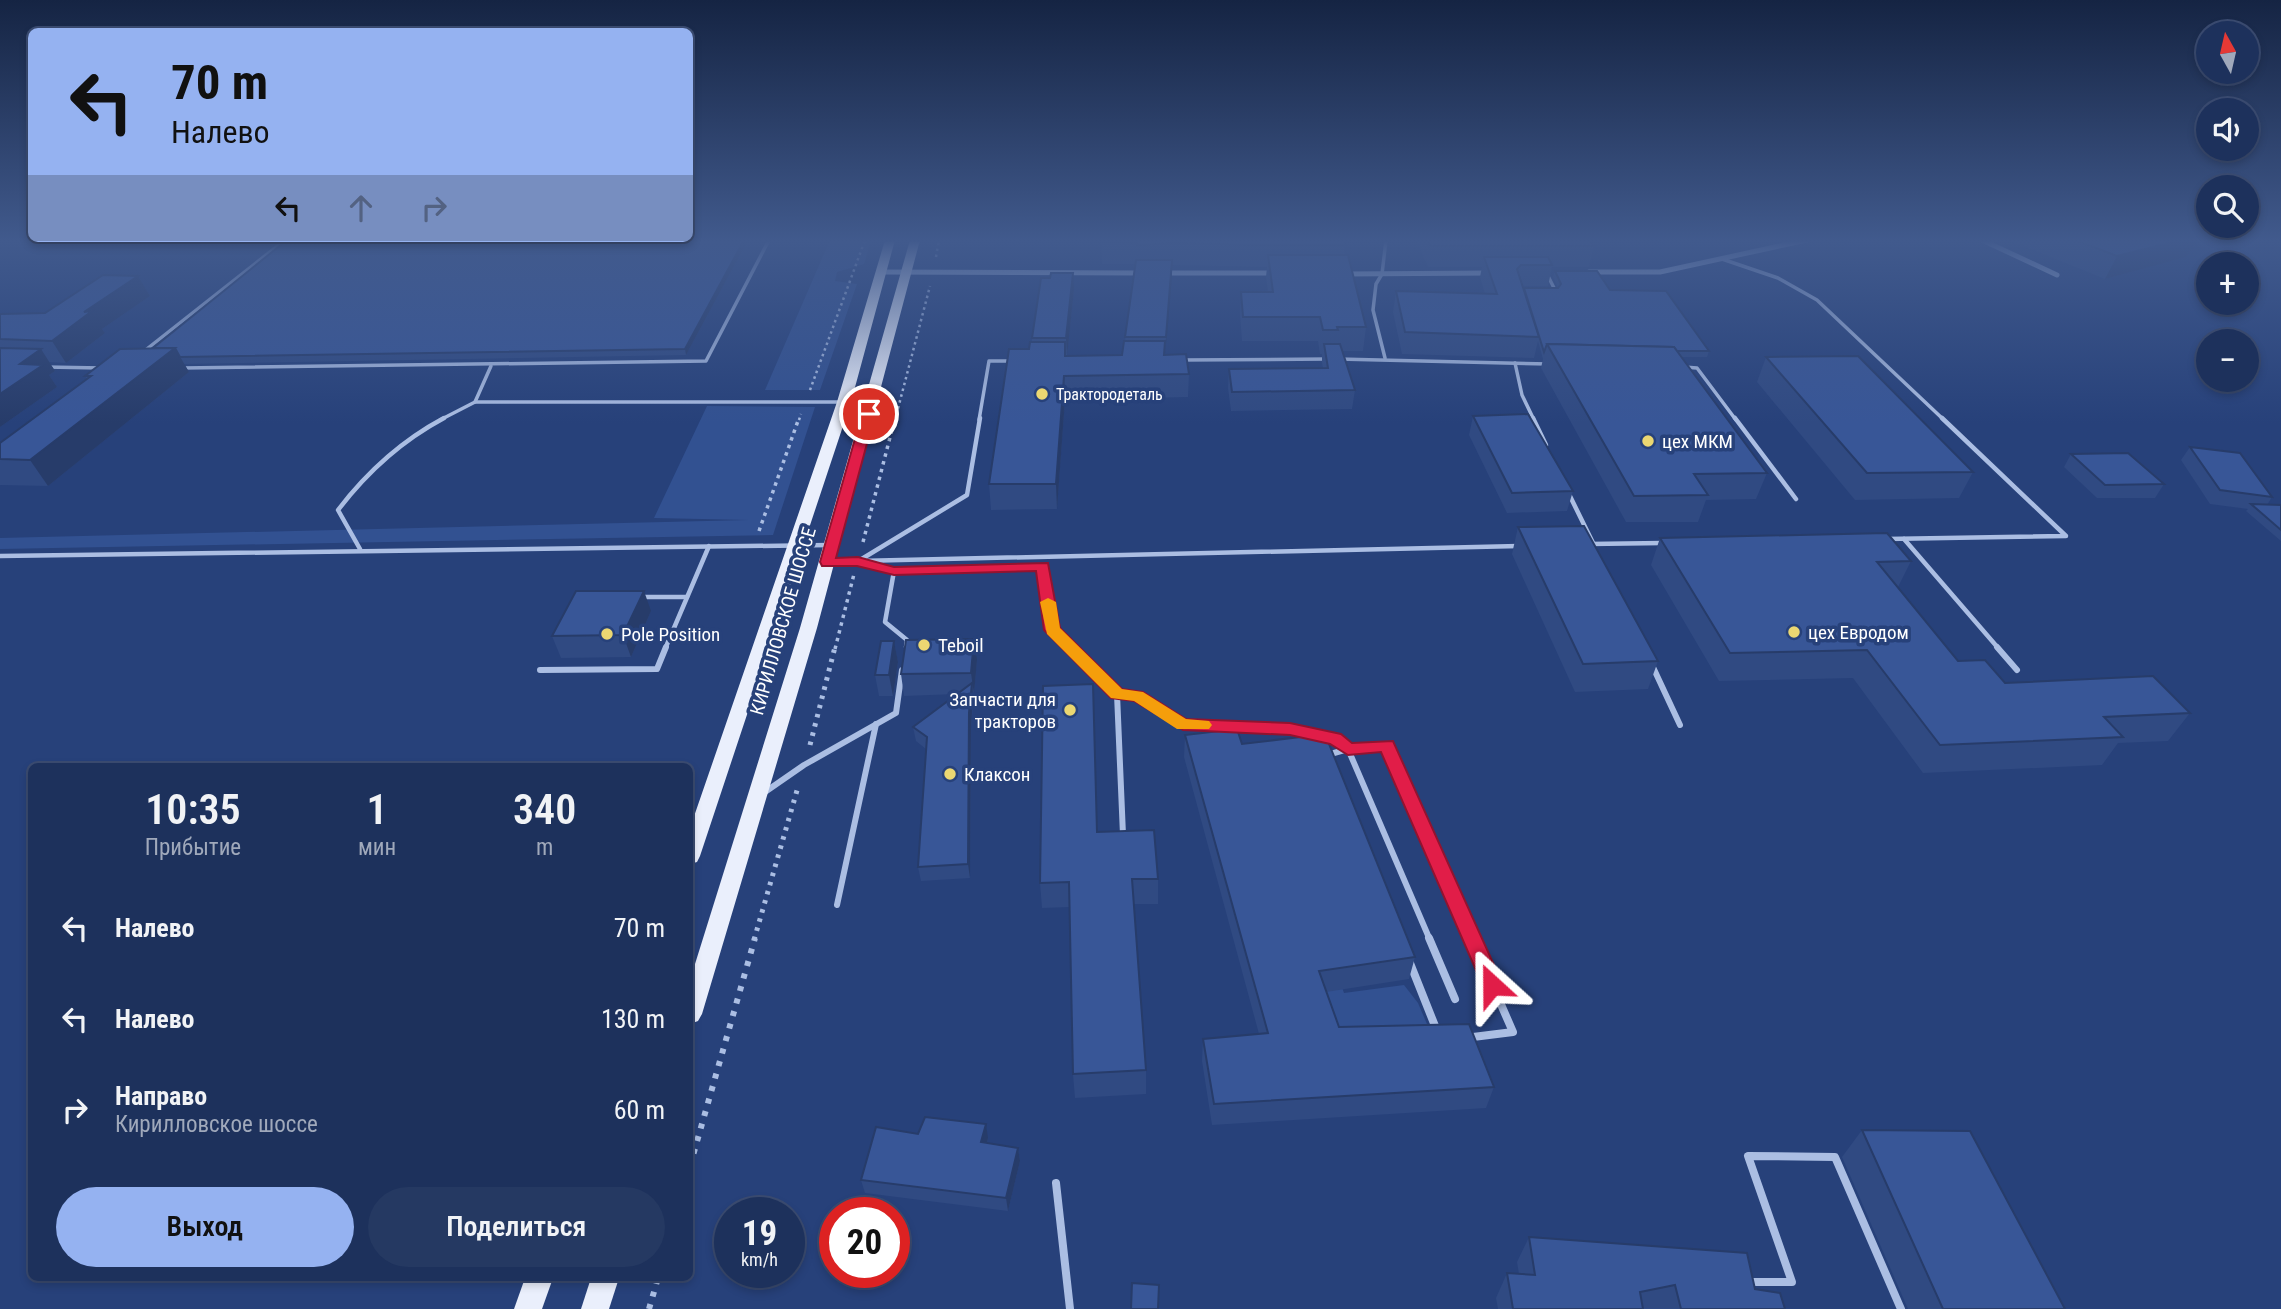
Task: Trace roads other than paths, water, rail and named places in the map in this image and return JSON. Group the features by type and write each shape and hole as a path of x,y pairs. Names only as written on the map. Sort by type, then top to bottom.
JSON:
{"main road":[{"name":"КИРИЛЛОВСКОЕ ШОССЕ","path":"693,847 844,402 873,301"},
{"name":"КИРИЛЛОВСКОЕ ШОССЕ","path":"693,1005 759,796 828,562 899,301"},
{"path":"528,1309 538,1281"},
{"path":"595,1309 604,1281"}],"lane":[{"path":"143,351 207,301"},
{"path":"176,368 491,366 706,361 737,301"},
{"path":"1374,301 1373,310 1385,358"},
{"path":"1819,301 2066,536 1877,540"},
{"path":"1536,351 1539,364"},
{"path":"1180,360 1385,358 1553,364"},
{"path":"858,561 967,495 989,361 1016,361"},
{"path":"1515,363 1522,395 1552,457"},
{"path":"475,402 491,366"},
{"path":"40,367 107,368"},
{"path":"1671,367 1697,368 1796,499"},
{"path":"360,549 338,510 363,477 415,433 475,402 844,402"},
{"path":"1563,482 1599,556"},
{"path":"1904,539 2017,670"},
{"path":"1580,545 1674,543"},
{"path":"540,670 657,669 709,545"},
{"path":"0,556 360,549 832,545"},
{"path":"828,562 1524,546"},
{"path":"858,561 894,571 1042,566 1052,630 1117,694 1137,696 1183,724 1290,729 1335,739 1348,749 1455,999"},
{"path":"894,571 885,622 906,640 905,652"},
{"path":"634,597 687,597"},
{"path":"1646,653 1680,725"},
{"path":"759,796 804,765 897,713 903,664"},
{"path":"1117,694 1123,842"},
{"path":"837,905 876,724"},
{"path":"1387,746 1513,1032 1441,1041 1327,755 1348,749 1387,746"},
{"path":"1734,1282 1792,1282 1748,1156 1835,1157 1901,1309"},
{"path":"1056,1183 1070,1309"}],"place":[{"name":"Трактородеталь","path":"1042,394"},
{"name":"цех МКМ","path":"1648,441"},
{"name":"цех Евродом","path":"1794,632"},
{"name":"Pole Position","path":"607,634"},
{"name":"Teboil","path":"924,645"},
{"name":"Запчасти для тракторов","path":"1070,710"},
{"name":"Клаксон","path":"950,774"}]}
